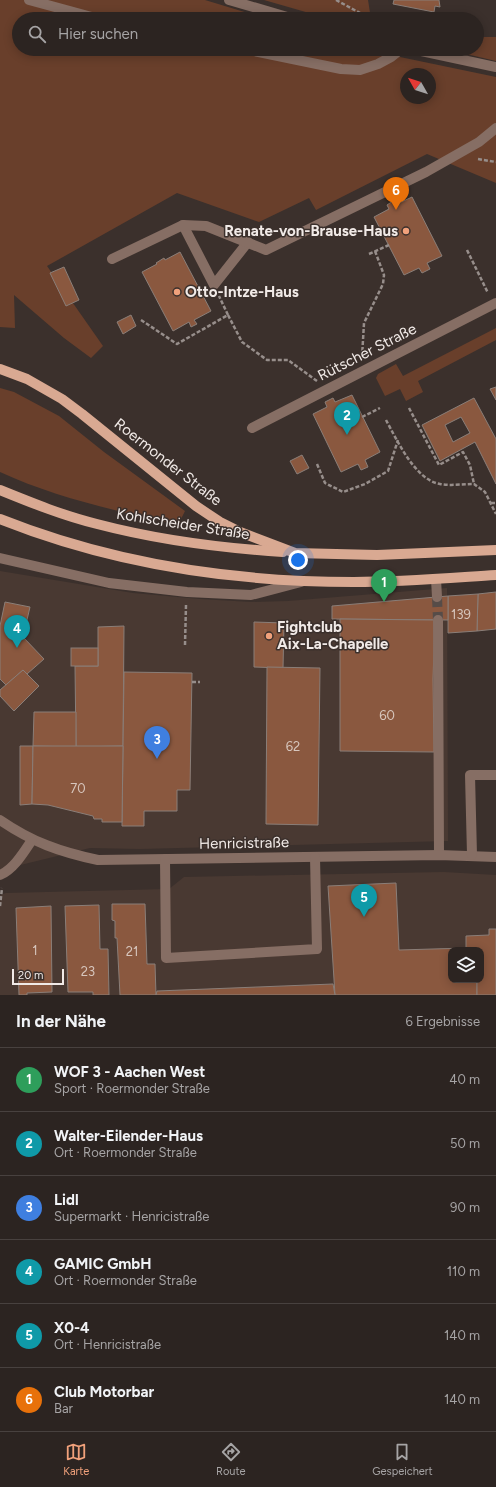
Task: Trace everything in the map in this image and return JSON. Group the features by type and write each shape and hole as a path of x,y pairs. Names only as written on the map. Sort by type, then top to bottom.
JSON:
{"main road":[{"name":"Roermonder Straße","path":"0,369 28,379 62,399 196,506 220,522 295,553 377,555 496,550"},
{"name":"Kohlscheider Straße","path":"0,490 36,505 97,524 158,538 226,548 295,553"},
{"path":"0,519 49,538 99,552 147,563 201,572 303,581 355,582 496,575"}],"street":[{"path":"29,0 73,12"},
{"path":"229,0 270,12"},
{"path":"278,56 341,69 360,70 378,64 392,56"},
{"path":"445,56 496,67"},
{"path":"112,259 183,225 206,226 266,250 426,172 479,142 496,128"},
{"path":"183,225 214,285 248,242"},
{"name":"Rütscher Straße","path":"252,428 496,303"},
{"path":"0,558 109,582 187,592 251,595 303,581"},
{"path":"436,579 437,597"},
{"path":"438,620 439,855"},
{"path":"472,855 470,775 496,775"},
{"name":"Henricistraße","path":"0,820 32,840 66,853 98,860 315,856 496,856"},
{"path":"0,875 4,874 20,858 32,840"},
{"path":"165,859 166,958 317,949 315,856"}],"path":[{"path":"336,0 358,12"},
{"path":"369,254 389,245"},
{"path":"467,250 485,288"},
{"path":"362,355 364,323 383,284 384,275 375,252"},
{"path":"214,285 242,342 267,360 288,360 316,380"},
{"path":"141,320 177,344 228,315"},
{"path":"362,417 380,408"},
{"path":"409,408 439,465 463,452 470,465 474,484"},
{"path":"386,420 411,462 429,481 441,485 474,484 485,492 496,514"},
{"path":"317,464 326,483 343,492 365,484 388,471 398,440"},
{"path":"491,503 496,503"},
{"path":"185,646 187,592"},
{"path":"192,682 200,682"}],"shaded area":[{"path":"0,0 205,0 245,12 12,12 12,56 396,56 496,77 496,183 427,154 316,210 309,198 259,222 177,193 47,266 103,346 91,358 64,338 14,295 15,328 0,327"},
{"path":"264,0 368,0 370,12 306,12"},
{"path":"484,37 496,37 496,61 475,56 484,56"},
{"path":"496,328 496,340 418,381 423,392 406,401 400,389 385,396 376,378 378,374 396,364 403,376"},
{"path":"0,388 14,392 59,416 104,452 185,511 178,525 65,497 0,472"},
{"path":"0,571 133,593 251,602 288,601 447,588 448,841 140,849 90,848 0,870"},
{"path":"444,872 496,875 496,995 0,995 0,895 6,893 169,889 184,877"}],"building":[{"path":"394,0 439,0 440,7 435,6 434,12 393,4"},
{"name":"Renate-von-Brause-Haus","path":"412,197 442,256 427,263 430,269 422,273 419,268 404,275 374,217 389,209 387,205 393,201 395,205"},
{"name":"Otto-Intze-Haus","path":"180,252 211,311 194,320 197,324 191,327 189,322 173,331 142,272 157,264 156,263 164,258 165,260"},
{"path":"64,267 79,300 66,306 50,273"},
{"path":"131,315 136,326 123,334 117,322"},
{"path":"496,387 496,400 490,389"},
{"path":"352,395 380,452 365,460 368,467 361,470 358,464 341,472 313,414 327,407 325,402 333,398 335,402"},
{"path":"474,398 496,439 496,484 475,442 440,461 422,425","holes":["461,417 470,433 453,442 445,425"]},
{"path":"302,455 309,468 297,474 290,461"},
{"path":"496,592 496,629 477,631 478,594"},
{"path":"478,594 477,631 448,633 448,596"},
{"path":"448,596 448,620 332,619 332,606"},
{"path":"5,602 30,607 23,637 44,659 27,674 23,670 6,685 0,679 0,626"},
{"path":"340,619 435,620 433,679 434,752 340,751"},
{"path":"254,622 284,623 283,668 254,667"},
{"path":"124,626 123,746 76,747 75,666 98,666 98,627"},
{"path":"71,648 98,648 98,666 71,666"},
{"path":"267,667 320,668 318,825 266,824"},
{"path":"23,670 39,686 14,711 0,696 0,690"},
{"path":"124,672 192,673 190,790 177,790 177,811 144,811 144,826 122,826"},
{"path":"34,712 76,712 76,747 33,746"},
{"path":"20,746 33,746 32,804 20,805"},
{"path":"33,746 123,746 122,822 102,822 102,819 94,819 93,816 48,805 32,804"},
{"path":"396,883 399,950 448,949 448,983 477,983 477,995 335,995 328,886"},
{"path":"112,904 145,904 147,964 155,964 156,995 120,995 117,938 115,938 115,921 112,920"},
{"path":"99,905 100,949 108,949 109,995 93,995 93,992 68,992 65,906"},
{"path":"51,906 52,992 27,993 27,995 19,995 16,908"},
{"path":"489,929 496,929 496,995 477,995 477,983 484,983 484,947 466,947 466,936 489,935"},
{"path":"333,984 335,995 156,995 157,991"}],"tunnel":[{"path":"437,597 438,620"}],"place":[{"name":"Club Motorbar","path":"396,210"},
{"name":"Renate-von-Brause-Haus","path":"406,231"},
{"name":"Otto-Intze-Haus","path":"177,292"},
{"name":"Walter-Eilender-Haus","path":"347,435"},
{"name":"WOF 3 - Aachen West","path":"384,602"},
{"name":"Fightclub Aix-La-Chapelle","path":"269,636"},
{"name":"GAMIC GmbH","path":"17,648"},
{"name":"Lidl","path":"157,759"},
{"name":"X0-4","path":"364,917"}]}
